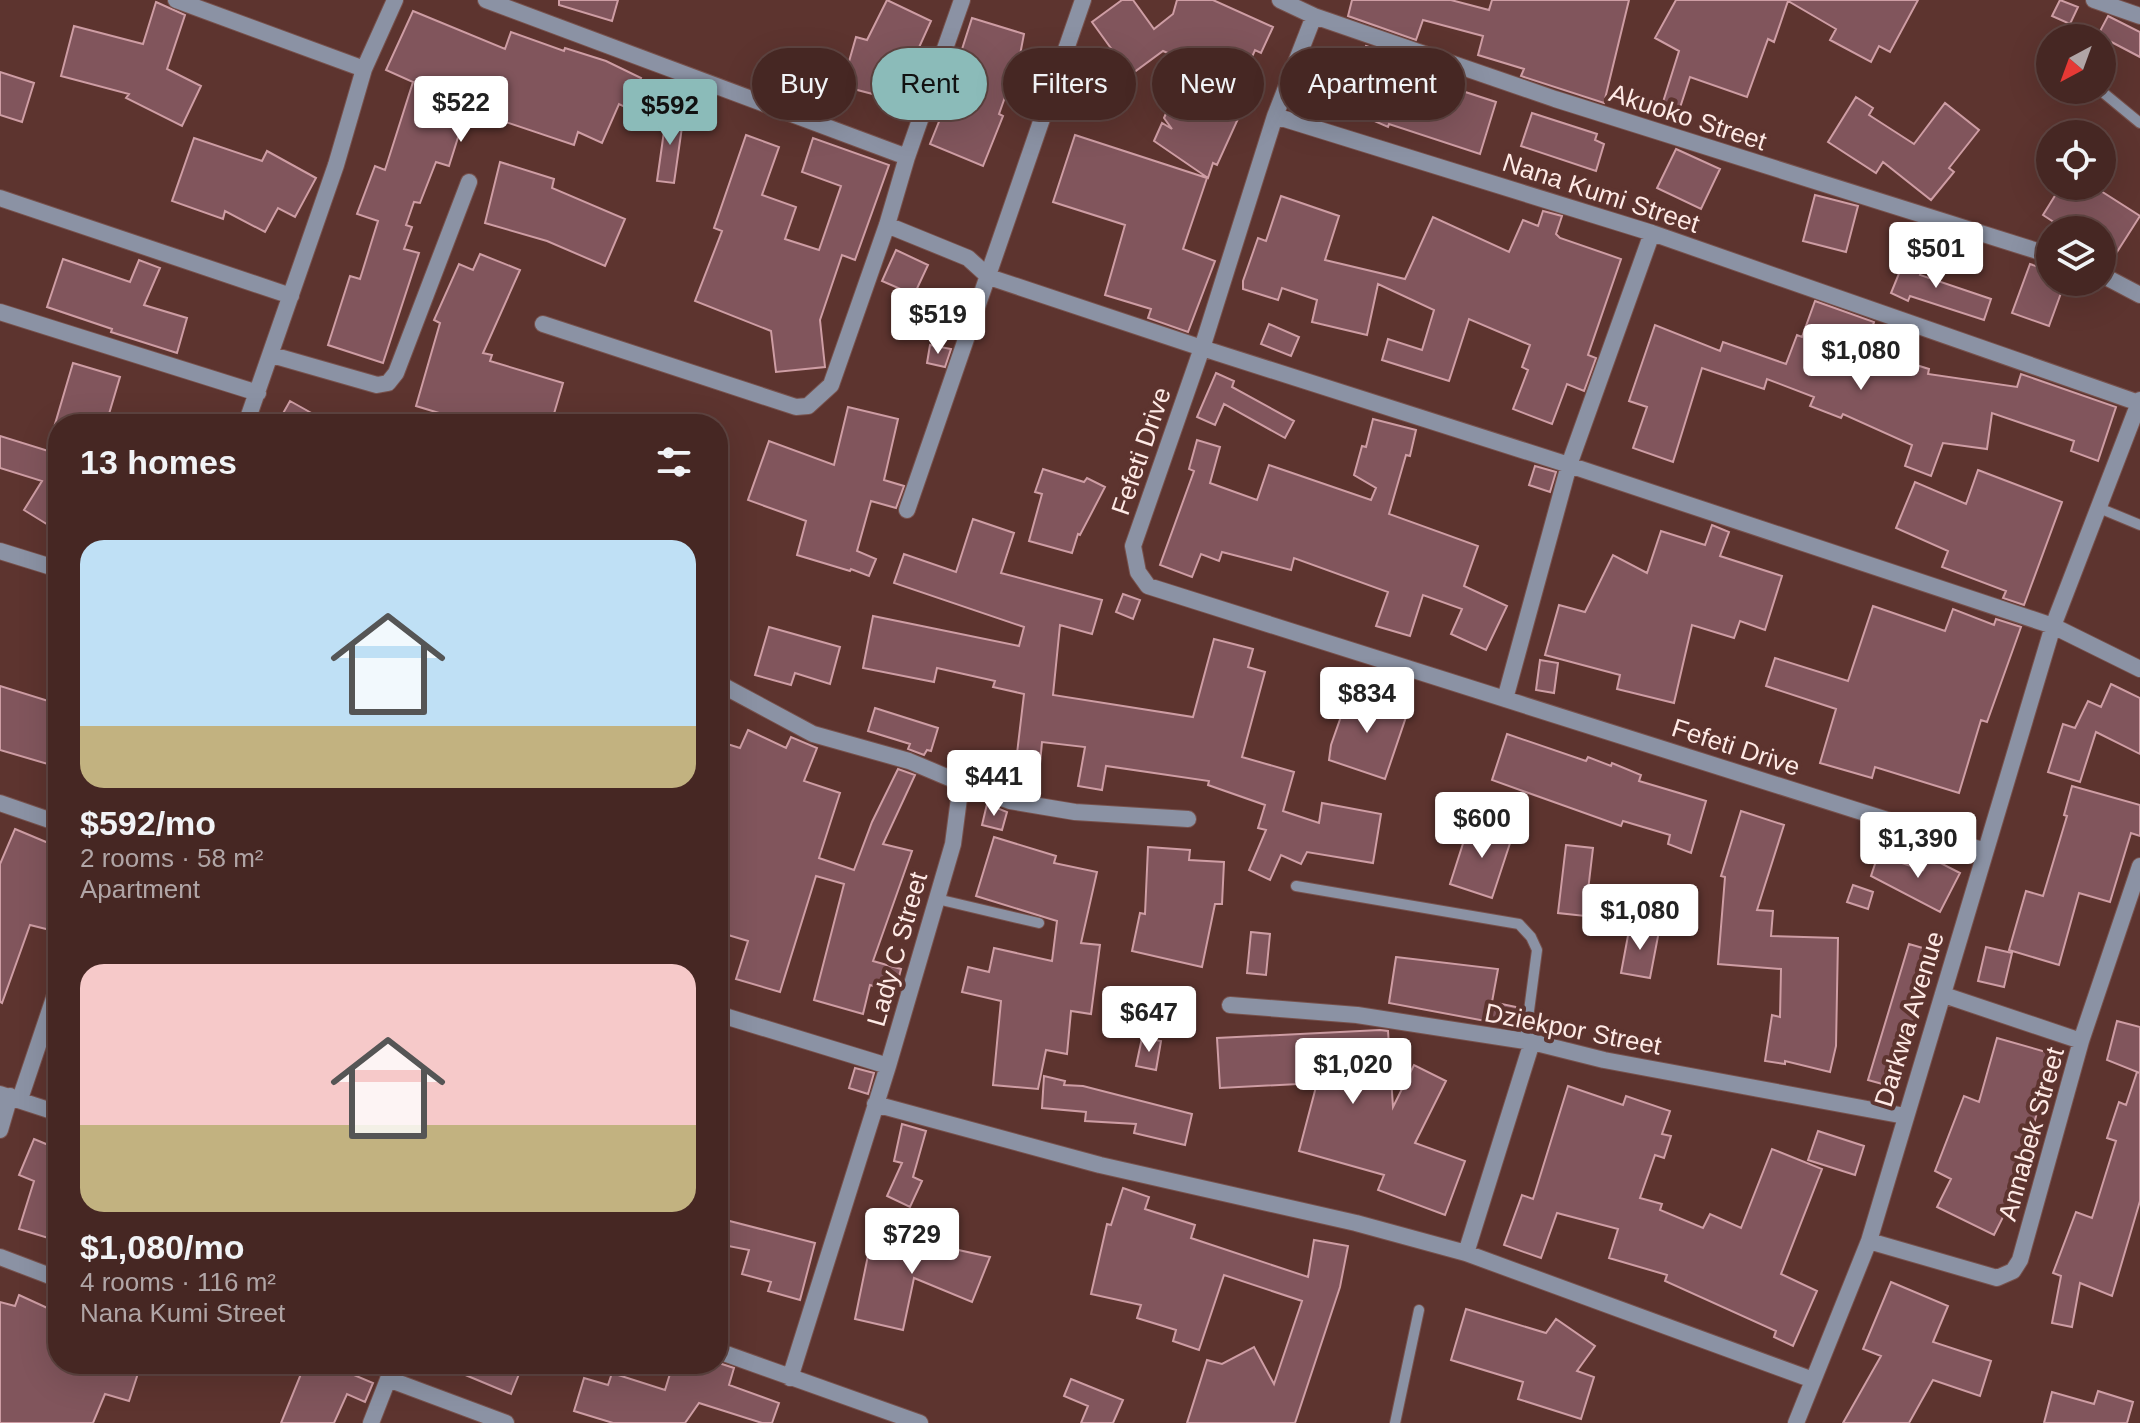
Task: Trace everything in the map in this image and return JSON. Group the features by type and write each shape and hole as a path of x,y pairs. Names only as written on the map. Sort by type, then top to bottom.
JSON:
{"street":[{"path":"176,0 364,69"},
{"path":"250,414 336,165 364,69 395,0"},
{"path":"486,0 907,157"},
{"path":"543,324 796,407 808,406 831,385 962,0"},
{"path":"907,510 1083,0"},
{"name":"Akuoko Street","path":"1280,0 1314,16 1570,104 2036,251"},
{"path":"2094,0 2140,16"},
{"path":"1202,348 1275,116 1314,16"},
{"name":"Nana Kumi Street","path":"1275,116 1652,233 2140,401"},
{"path":"272,355 377,385 388,383 396,373 469,182"},
{"path":"0,198 291,296"},
{"path":"887,225 968,258 989,277 2053,626 2140,669"},
{"path":"1505,699 1569,465 1652,233"},
{"path":"2116,282 2140,295"},
{"path":"0,312 258,393"},
{"name":"Fefeti Drive","path":"1202,348 1133,546 1138,572 1148,586 1985,851"},
{"name":"Darkwa Avenue","path":"1796,1423 1869,1241 2053,626 2140,401"},
{"path":"0,551 48,566"},
{"path":"728,688 813,734 909,761 1010,801 1075,812 1188,819"},
{"name":"Lady C Street","path":"790,1378 888,1066 953,844 961,783"},
{"path":"0,803 48,820"},
{"name":"Annabek Street","path":"1869,1241 1997,1278 2013,1271 2020,1260 2081,1041 2140,866"},
{"path":"1944,995 2081,1041"},
{"name":"Dziekpor Street","path":"1230,1005 1357,1015 1528,1042 1604,1060 1905,1116"},
{"path":"0,1130 10,1096 48,1009"},
{"path":"728,1017 888,1066"},
{"path":"1466,1253 1528,1042"},
{"path":"10,1096 48,1109"},
{"path":"875,1104 1100,1165 1356,1223 1466,1253 1813,1380"},
{"path":"0,1257 48,1275"},
{"path":"728,1355 920,1423"},
{"path":"371,1423 390,1374"},
{"path":"398,1374 506,1423"}],"lane":[{"path":"2116,103 2140,123"},
{"path":"2099,508 2140,525"},
{"path":"1296,886 1519,924 1531,937 1537,950 1528,1042"},
{"path":"937,899 1039,923"},
{"path":"1395,1423 1419,1310"}],"building":[{"path":"559,0 618,0 612,21 559,5"},
{"path":"887,0 931,21 919,48 872,48 872,94 856,90 856,48 853,48 856,37 867,40"},
{"path":"1122,0 1133,0 1154,29 1173,14 1177,0 1213,0 1273,27 1263,48 1152,48 1152,59 1136,71 1136,48 1111,48 1092,22"},
{"path":"1352,0 1451,0 1489,10 1492,0 1629,0 1604,103 1521,76 1524,69 1478,55 1483,36 1423,20 1416,40 1348,16"},
{"path":"1676,0 1918,0 1890,52 1879,46 1871,62 1830,40 1836,29 1788,1 1774,42 1768,39 1747,97 1690,77 1675,123 1658,118 1679,51 1655,38"},
{"path":"2060,0 2078,7 2070,24 2052,16"},
{"path":"156,2 185,15 167,69 201,86 182,126 126,98 129,94 61,76 74,26 143,44"},
{"path":"413,11 505,49 511,32 564,51 565,48 606,61 641,78 627,108 619,104 602,143 578,132 574,145 467,109 449,166 436,162 420,203 414,202 406,225 412,227 404,249 419,253 383,363 328,345 350,276 360,279 378,221 357,214 375,166 385,170 413,82 386,70"},
{"path":"2108,16 2140,32 2140,57 2116,44 2116,24 2104,24"},
{"path":"972,18 1024,34 1021,48 1003,48 1003,103 999,114 1003,116 983,166 930,144 940,120 987,120 987,48 962,48"},
{"path":"0,72 34,83 22,122 0,115"},
{"path":"1465,92 1496,102 1480,154 1389,124 1388,127 1372,120 1465,120"},
{"path":"1856,97 1873,108 1869,115 1914,144 1945,103 1979,130 1949,168 1954,172 1931,200 1883,162 1876,173 1828,142"},
{"path":"667,110 684,113 674,183 657,181"},
{"path":"1532,113 1597,134 1595,140 1604,144 1596,171 1521,146"},
{"path":"1165,120 1237,120 1208,178 1154,141 1162,123 1172,129"},
{"path":"746,135 779,147 762,195 796,207 785,239 819,250 841,186 802,172 813,138 889,165 855,260 842,255 820,320 825,367 776,372 771,331 695,301 722,231 714,228"},
{"path":"1075,135 1207,178 1183,249 1215,261 1188,332 1148,318 1151,309 1105,295 1125,225 1053,202"},
{"path":"194,138 262,161 267,151 316,178 295,217 278,208 265,232 225,211 223,219 172,201"},
{"path":"1676,149 1720,169 1701,209 1657,188"},
{"path":"500,162 554,179 552,188 625,219 605,266 547,241 485,223"},
{"path":"1815,195 1858,206 1846,252 1803,241"},
{"path":"1281,196 1339,216 1325,260 1405,279 1433,217 1509,252 1523,220 1538,226 1543,211 1562,216 1556,234 1560,238 1621,259 1588,355 1596,358 1584,391 1567,384 1552,424 1513,409 1528,370 1522,367 1530,345 1469,319 1449,381 1382,360 1388,339 1422,350 1434,310 1378,284 1367,335 1312,322 1317,300 1282,288 1278,300 1243,289 1258,238 1266,241"},
{"path":"2052,200 2115,200 2140,216 2116,254 2116,216 2043,215"},
{"path":"1909,249 1927,257 1920,275 1991,299 1984,320 1910,296 1908,301 1891,293"},
{"path":"896,250 928,265 914,295 882,281"},
{"path":"480,254 520,270 483,353 492,355 490,361 563,383 554,414 442,414 416,406 440,323 434,320 459,264 473,270"},
{"path":"63,259 130,282 139,260 160,268 144,305 187,318 177,353 47,307"},
{"path":"2030,264 2036,266 2036,296 2060,296 2049,326 2012,313"},
{"path":"1815,301 1874,322 1865,349 1929,369 1928,374 2017,387 2021,374 2116,407 2098,461 2071,451 2074,441 1992,413 1987,449 1943,443 1931,476 1905,466 1912,445 1843,414 1841,418 1810,406 1814,397 1767,379 1764,389 1702,368 1673,462 1633,448 1647,407 1629,401 1655,325 1720,351 1723,342 1786,364 1797,335 1802,337"},
{"path":"1269,324 1299,337 1291,356 1261,344"},
{"path":"930,345 951,349 945,367 927,363"},
{"path":"73,363 120,377 109,414 58,414"},
{"path":"1216,373 1234,381 1232,387 1294,421 1285,438 1224,404 1215,425 1197,417"},
{"path":"290,401 313,414 283,414"},
{"path":"848,407 898,419 884,480 904,486 896,508 871,501 857,551 876,559 869,576 797,555 806,521 748,500 769,441 834,465"},
{"path":"1373,419 1416,430 1389,514 1478,546 1464,586 1507,606 1486,650 1451,634 1462,609 1423,595 1410,636 1376,626 1388,592 1294,558 1291,570 1222,552 1219,561 1201,554 1192,577 1160,565 1194,471 1189,469 1197,440 1220,447 1210,483 1257,500 1269,465 1371,500 1376,488 1354,475"},
{"path":"0,436 48,451 48,525 24,510 42,481 0,468"},
{"path":"1535,466 1556,472 1550,492 1529,485"},
{"path":"1043,469 1084,482 1087,478 1105,487 1078,534 1072,553 1029,541 1042,494 1035,492"},
{"path":"1978,470 2062,502 2024,605 2003,598 2006,591 1942,567 1948,551 1896,528 1915,482 1966,504"},
{"path":"973,519 1014,533 1001,573 1102,600 1092,634 1060,625 1053,695 1193,717 1214,639 1253,649 1248,667 1265,672 1242,757 1294,772 1283,811 1319,823 1322,803 1381,814 1373,863 1307,852 1301,864 1281,855 1270,880 1249,870 1266,830 1258,828 1265,805 1208,785 1209,781 1106,766 1102,790 1078,786 1085,747 1042,742 1040,764 1016,762 1024,694 993,687 995,681 937,668 934,682 863,668 873,616 1019,646 1024,627 894,583 904,554 956,572"},
{"path":"1712,525 1729,532 1720,556 1782,576 1765,630 1740,621 1734,638 1692,625 1674,703 1617,689 1620,675 1545,655 1559,605 1585,612 1613,555 1647,573 1661,531 1705,545"},
{"path":"1123,594 1140,600 1133,619 1116,612"},
{"path":"1873,606 1945,631 1953,609 1994,625 1996,619 2021,627 1987,722 1981,720 1959,793 1875,767 1872,778 1820,763 1836,709 1766,686 1775,658 1848,681"},
{"path":"769,627 840,647 830,684 795,673 791,685 755,675"},
{"path":"1540,660 1558,663 1554,693 1536,690"},
{"path":"2111,684 2140,698 2140,754 2096,732 2080,782 2048,772 2063,724 2075,728 2088,701 2101,707"},
{"path":"0,686 48,701 48,764 0,750"},
{"path":"1350,691 1408,711 1385,779 1329,760 1331,745"},
{"path":"875,708 938,728 931,751 927,750 924,755 908,749 910,744 868,731"},
{"path":"748,730 786,748 791,737 817,748 804,781 840,793 819,858 854,870 872,822 898,769 915,775 883,844 912,851 873,961 901,969 895,992 870,985 863,1014 814,1000 844,884 816,876 780,992 736,979 748,941 728,935 728,744 740,748"},
{"path":"1507,734 1586,761 1588,757 1611,766 1612,763 1641,775 1639,781 1706,801 1691,853 1668,844 1670,835 1623,821 1621,826 1492,780"},
{"path":"2072,786 2140,805 2140,836 2131,833 2110,902 2079,893 2059,965 2009,950 2026,891 2043,896 2067,816 2064,815"},
{"path":"987,804 1007,812 1002,830 982,825"},
{"path":"1741,811 1784,825 1757,910 1773,911 1771,936 1838,938 1836,1046 1830,1072 1785,1061 1785,1064 1765,1061 1772,1015 1780,1017 1781,969 1718,964 1725,877 1721,876"},
{"path":"1497,826 1514,831 1492,898 1450,884 1468,828 1495,833"},
{"path":"15,829 48,843 48,930 30,925 2,1003 0,1002 0,864"},
{"path":"994,837 1056,856 1054,863 1097,872 1081,943 1100,945 1091,1014 1071,1011 1067,1054 1046,1050 1038,1089 993,1085 1001,1001 962,992 968,967 989,972 994,948 1052,961 1057,921 976,896"},
{"path":"1566,845 1593,848 1585,916 1558,913"},
{"path":"1148,847 1190,850 1189,860 1224,862 1222,904 1215,904 1202,967 1132,951 1140,913 1145,914"},
{"path":"1878,855 1923,870 1929,857 1960,873 1940,912 1871,876"},
{"path":"1853,885 1873,892 1868,909 1847,902"},
{"path":"1630,925 1659,931 1650,978 1621,973"},
{"path":"1251,932 1270,934 1266,975 1247,973"},
{"path":"1909,944 1933,951 1897,1088 1868,1080"},
{"path":"1986,947 2012,953 2004,987 1978,981"},
{"path":"1396,957 1498,969 1492,1002 1521,1008 1518,1027 1389,1003"},
{"path":"2117,1021 2140,1027 2140,1073 2107,1060"},
{"path":"1388,1031 1393,1107 1414,1065 1446,1081 1415,1143 1465,1161 1445,1215 1378,1190 1384,1175 1299,1151 1317,1083 1220,1088 1217,1038"},
{"path":"1142,1038 1161,1041 1156,1070 1136,1066"},
{"path":"1997,1038 2053,1054 2035,1120 2007,1196 2012,1199 1994,1235 1937,1207 1951,1179 1935,1171 1964,1096 1979,1102"},
{"path":"855,1068 874,1073 868,1094 849,1088"},
{"path":"2137,1072 2140,1073 2140,1201 2112,1296 2080,1283 2072,1327 2052,1323 2061,1276 2053,1273 2076,1212 2092,1218 2116,1141 2107,1138 2119,1102 2126,1105"},
{"path":"1044,1076 1065,1081 1064,1085 1083,1086 1192,1114 1185,1145 1134,1133 1136,1124 1085,1121 1086,1112 1042,1108"},
{"path":"1568,1086 1623,1105 1626,1096 1670,1111 1662,1134 1671,1136 1664,1158 1655,1155 1640,1198 1662,1204 1660,1210 1703,1228 1710,1214 1741,1228 1772,1149 1822,1169 1781,1274 1817,1291 1793,1346 1774,1337 1776,1331 1665,1281 1667,1275 1609,1258 1618,1229 1557,1213 1541,1258 1504,1245 1522,1195 1533,1199"},
{"path":"902,1124 926,1131 913,1177 922,1181 910,1207 887,1196 902,1163 894,1161"},
{"path":"1818,1131 1864,1146 1855,1175 1808,1160"},
{"path":"34,1139 48,1145 48,1238 19,1229 34,1181 19,1175"},
{"path":"1123,1188 1149,1197 1145,1209 1195,1225 1191,1238 1308,1277 1314,1240 1348,1246 1340,1287 1295,1423 1187,1423 1207,1360 1222,1364 1254,1347 1274,1384 1302,1301 1224,1275 1199,1350 1173,1341 1176,1330 1137,1318 1141,1305 1091,1294 1107,1224 1111,1225"},
{"path":"728,1221 815,1243 800,1300 768,1291 771,1282 742,1274 749,1250 728,1246"},
{"path":"873,1231 990,1257 972,1302 914,1278 903,1330 855,1319"},
{"path":"1891,1282 1948,1306 1933,1342 1991,1361 1980,1396 1933,1380 1909,1423 1843,1423 1881,1356 1863,1349"},
{"path":"19,1295 48,1308 48,1374 138,1374 129,1401 105,1394 93,1423 0,1423 0,1302 15,1306"},
{"path":"1466,1309 1546,1333 1556,1319 1595,1346 1577,1371 1594,1377 1581,1419 1518,1399 1523,1382 1451,1360"},
{"path":"728,1366 734,1368 729,1385 779,1403 772,1423 762,1423 699,1403 685,1423 613,1423 574,1411 584,1378 608,1385 612,1374 615,1374 665,1390 670,1374 728,1374"},
{"path":"301,1374 352,1374 373,1383 365,1402 347,1394 334,1423 281,1423"},
{"path":"463,1374 519,1374 511,1394"},
{"path":"1071,1379 1123,1400 1113,1423 1081,1423 1088,1406 1064,1396"},
{"path":"2098,1391 2133,1402 2127,1423 2044,1423 2052,1392 2094,1404"}]}
